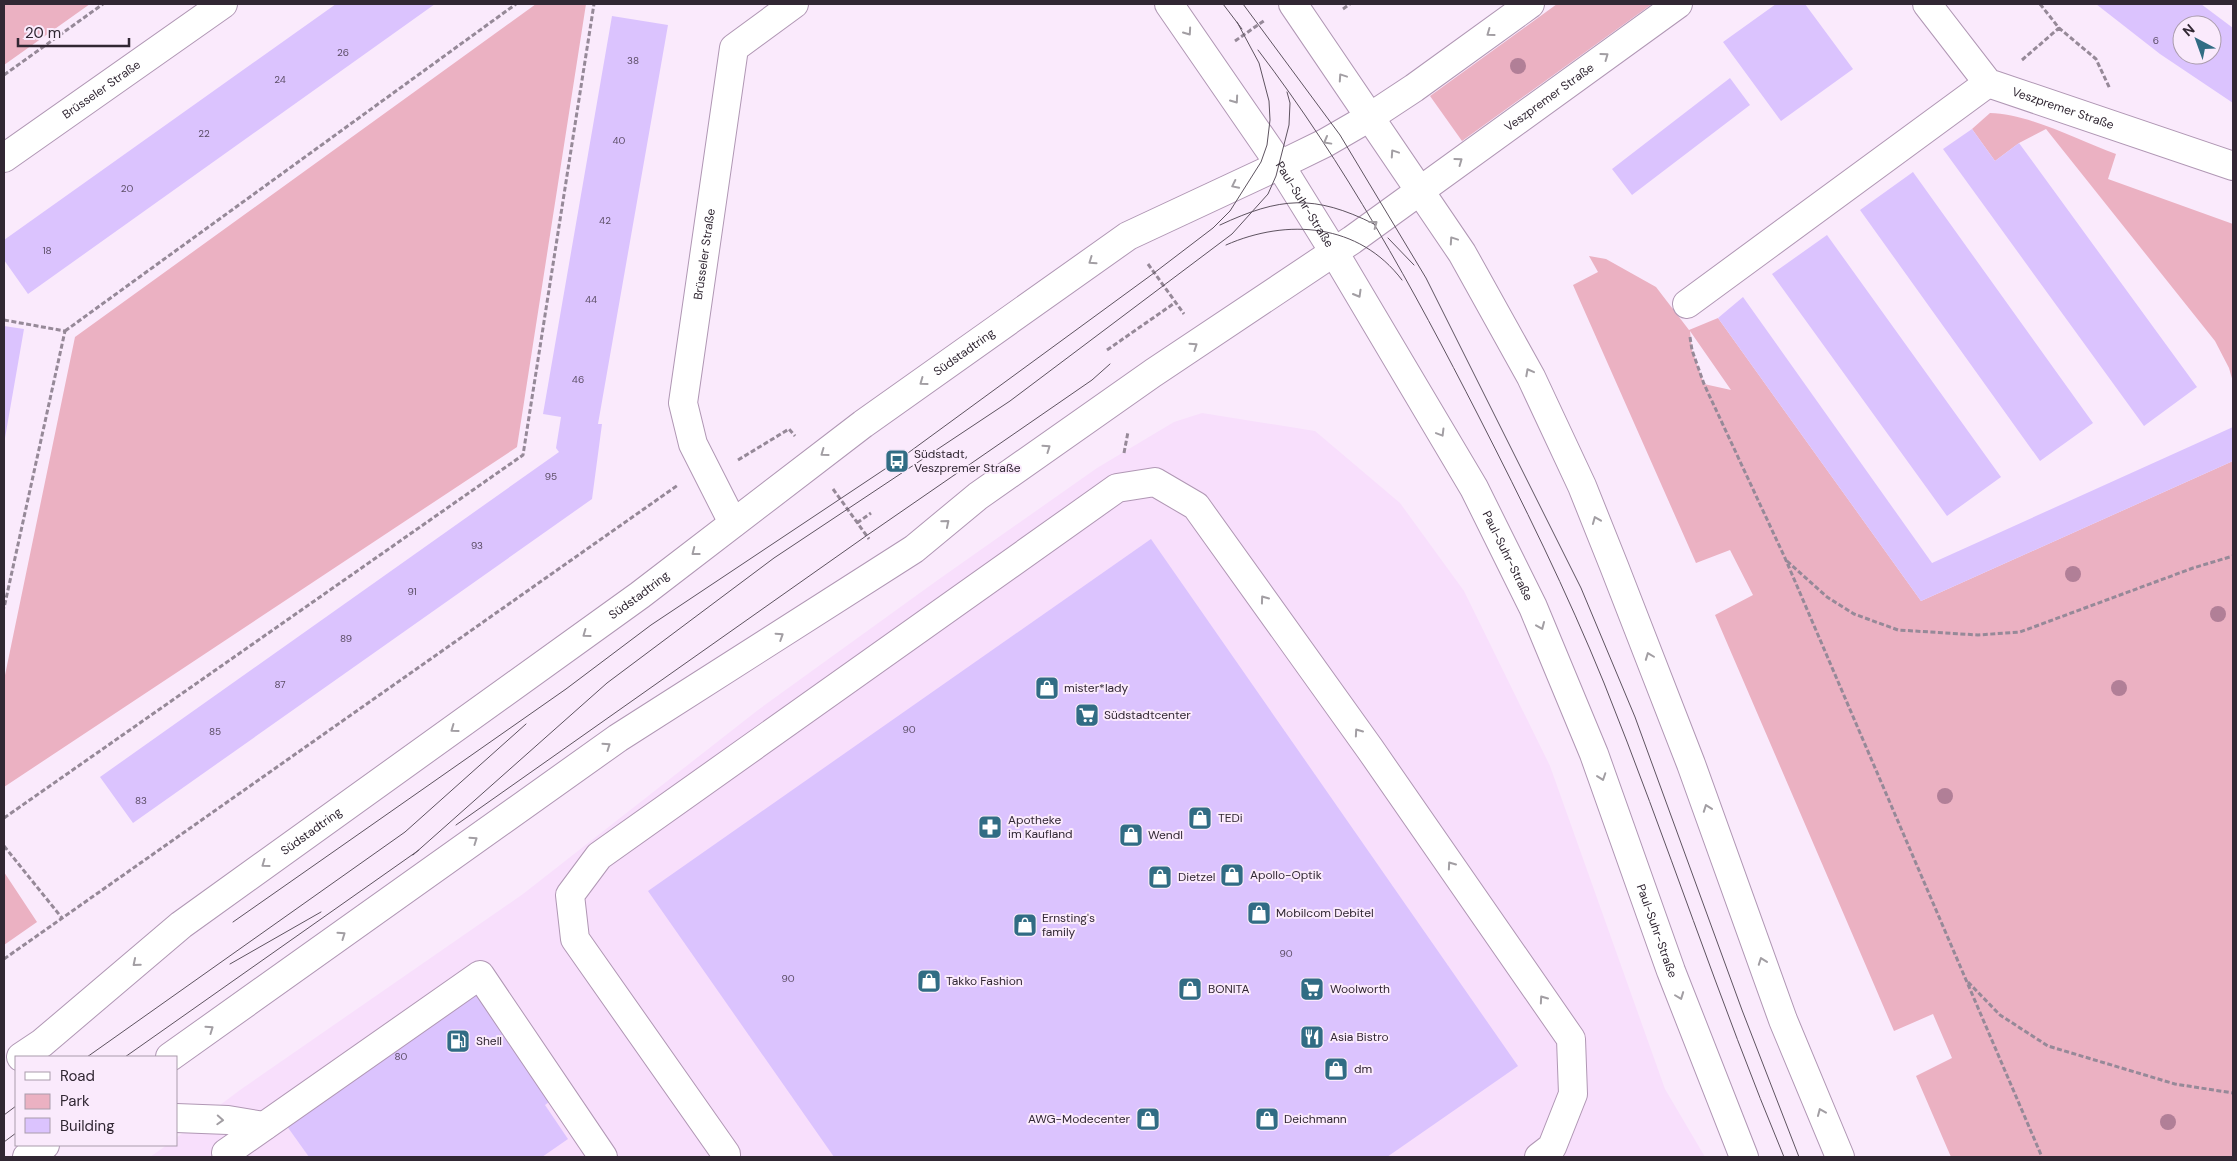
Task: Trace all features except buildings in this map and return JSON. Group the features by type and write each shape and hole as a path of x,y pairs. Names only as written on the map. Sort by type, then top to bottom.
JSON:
{"street":[{"name":"Brüsseler Straße","path":"4,158 223,4"},
{"name":"Brüsseler Straße","path":"733,523 693,444 683,403 734,48 794,4"},
{"name":"Paul-Suhr-Straße","path":"1169,4 1280,165 1474,488 1533,607 1594,754 1671,972 1744,1157"},
{"path":"1293,4 1479,281 1531,377 1582,486 1691,764 1783,1020 1840,1157"},
{"path":"1370,117 1414,88 1530,4"},
{"name":"Veszpremer Straße","path":"1334,252 1678,4"},
{"path":"1687,304 1988,83 1927,4"},
{"name":"Veszpremer Straße","path":"1988,83 2233,166"},
{"name":"Südstadtring","path":"22,1056 42,1043 181,925 640,596 814,461 1128,236 1280,165 1370,117"},
{"path":"171,1056 618,738 888,567 914,549 978,496 1202,340 1334,252"},
{"path":"726,1157 726,1154 575,939 570,895 599,856 1117,488 1155,482 1196,506 1364,741 1571,1039 1573,1094 1552,1147 1540,1157"},
{"path":"229,1157 226,1153 480,975 603,1157"},
{"path":"4,1069 15,1062"},
{"path":"178,1118 228,1120 264,1126"},
{"path":"27,1157 44,1146"}],"path":[{"path":"4,75 103,4"},
{"path":"4,608 64,331 516,4"},
{"path":"4,818 522,455 594,4"},
{"path":"1343,9 1350,4"},
{"path":"2040,4 2059,28 2096,59 2109,83 2112,97"},
{"path":"1208,60 1266,20"},
{"path":"2017,64 2059,28"},
{"path":"1128,236 1202,340"},
{"path":"1107,350 1176,302"},
{"path":"1687,304 1692,350 1704,384 1785,558 2042,1157"},
{"path":"4,320 64,331"},
{"path":"4,959 704,467 741,459 790,429 888,567"},
{"path":"857,523 871,513"},
{"path":"1785,558 1827,597 1854,614 1898,630 1978,635 2020,632 2192,568 2233,556"},
{"path":"4,846 62,918"},
{"path":"1966,980 2000,1015 2048,1046 2175,1084 2233,1093"}],"shaded area":[{"path":"1202,413 1315,431 1400,503 1464,591 1550,766 1665,1089 1705,1157 150,1157 166,1146 178,1146 178,1136 240,1090 523,894 758,710 935,582 1097,468 1174,422"}],"green space":[{"path":"4,4 90,4 4,65"},
{"path":"536,4 586,4 517,447 4,787 4,680 75,337"},
{"path":"1557,4 1652,4 1462,141 1430,96"},
{"path":"1990,113 2005,114 2037,123 2116,154 2108,179 2233,224 2233,382 2229,368 2215,341 2046,129 2019,143 1995,161 1972,129"},
{"path":"1589,256 1606,259 1656,287 1689,330 1718,318 1921,601 2233,461 2233,1157 1951,1157 1916,1076 1952,1058 1933,1014 1894,1031 1715,615 1753,595 1730,550 1696,563 1573,285 1598,272","holes":["1690,331 1731,390 1704,384 1692,350"]},
{"path":"4,872 37,922 4,945"}],"tram line":[{"path":"1223,4 1242,29"},
{"path":"1243,4 1340,135 1426,278 1581,588 1635,717 1742,1010 1799,1157"},
{"path":"233,922 566,689 651,625 897,461 1213,228 1230,211 1261,162 1267,145 1270,120 1269,101 1259,63 1237,22"},
{"path":"1258,50 1320,137 1403,274 1478,415 1544,548 1604,683 1650,801 1737,1039 1784,1157"},
{"path":"413,855 607,683 774,558 1010,401 1232,234 1268,194 1276,176 1289,125 1290,103 1287,92"},
{"path":"1220,225 1261,209 1279,204 1297,203 1333,208 1353,214 1374,224"},
{"path":"1226,245 1249,236 1273,231 1297,229 1321,231 1344,237 1365,247 1385,261 1402,280"},
{"path":"1388,238 1414,265"},
{"path":"456,825 866,536 1092,380 1110,364"},
{"path":"88,1056 405,832 526,724"},
{"path":"126,1056 419,850"},
{"path":"230,964 321,912"},
{"path":"4,1115 15,1107"},
{"path":"4,1142 15,1134"}],"place":[{"name":"Südstadt, Veszpremer Straße","path":"897,461"},
{"name":"mister*lady","path":"1047,688"},
{"name":"Südstadtcenter","path":"1087,715"},
{"name":"TEDi","path":"1200,818"},
{"name":"Apotheke im Kaufland","path":"990,827"},
{"name":"Wendl","path":"1131,835"},
{"name":"Apollo-Optik","path":"1232,875"},
{"name":"Dietzel","path":"1160,877"},
{"name":"Mobilcom Debitel","path":"1259,913"},
{"name":"Ernsting's family","path":"1025,925"},
{"name":"Takko Fashion","path":"929,981"},
{"name":"BONITA","path":"1190,989"},
{"name":"Woolworth","path":"1312,989"},
{"name":"Asia Bistro","path":"1312,1037"},
{"name":"Shell","path":"458,1041"},
{"name":"dm","path":"1336,1069"},
{"name":"AWG-Modecenter","path":"1148,1119"},
{"name":"Deichmann","path":"1267,1119"}]}
